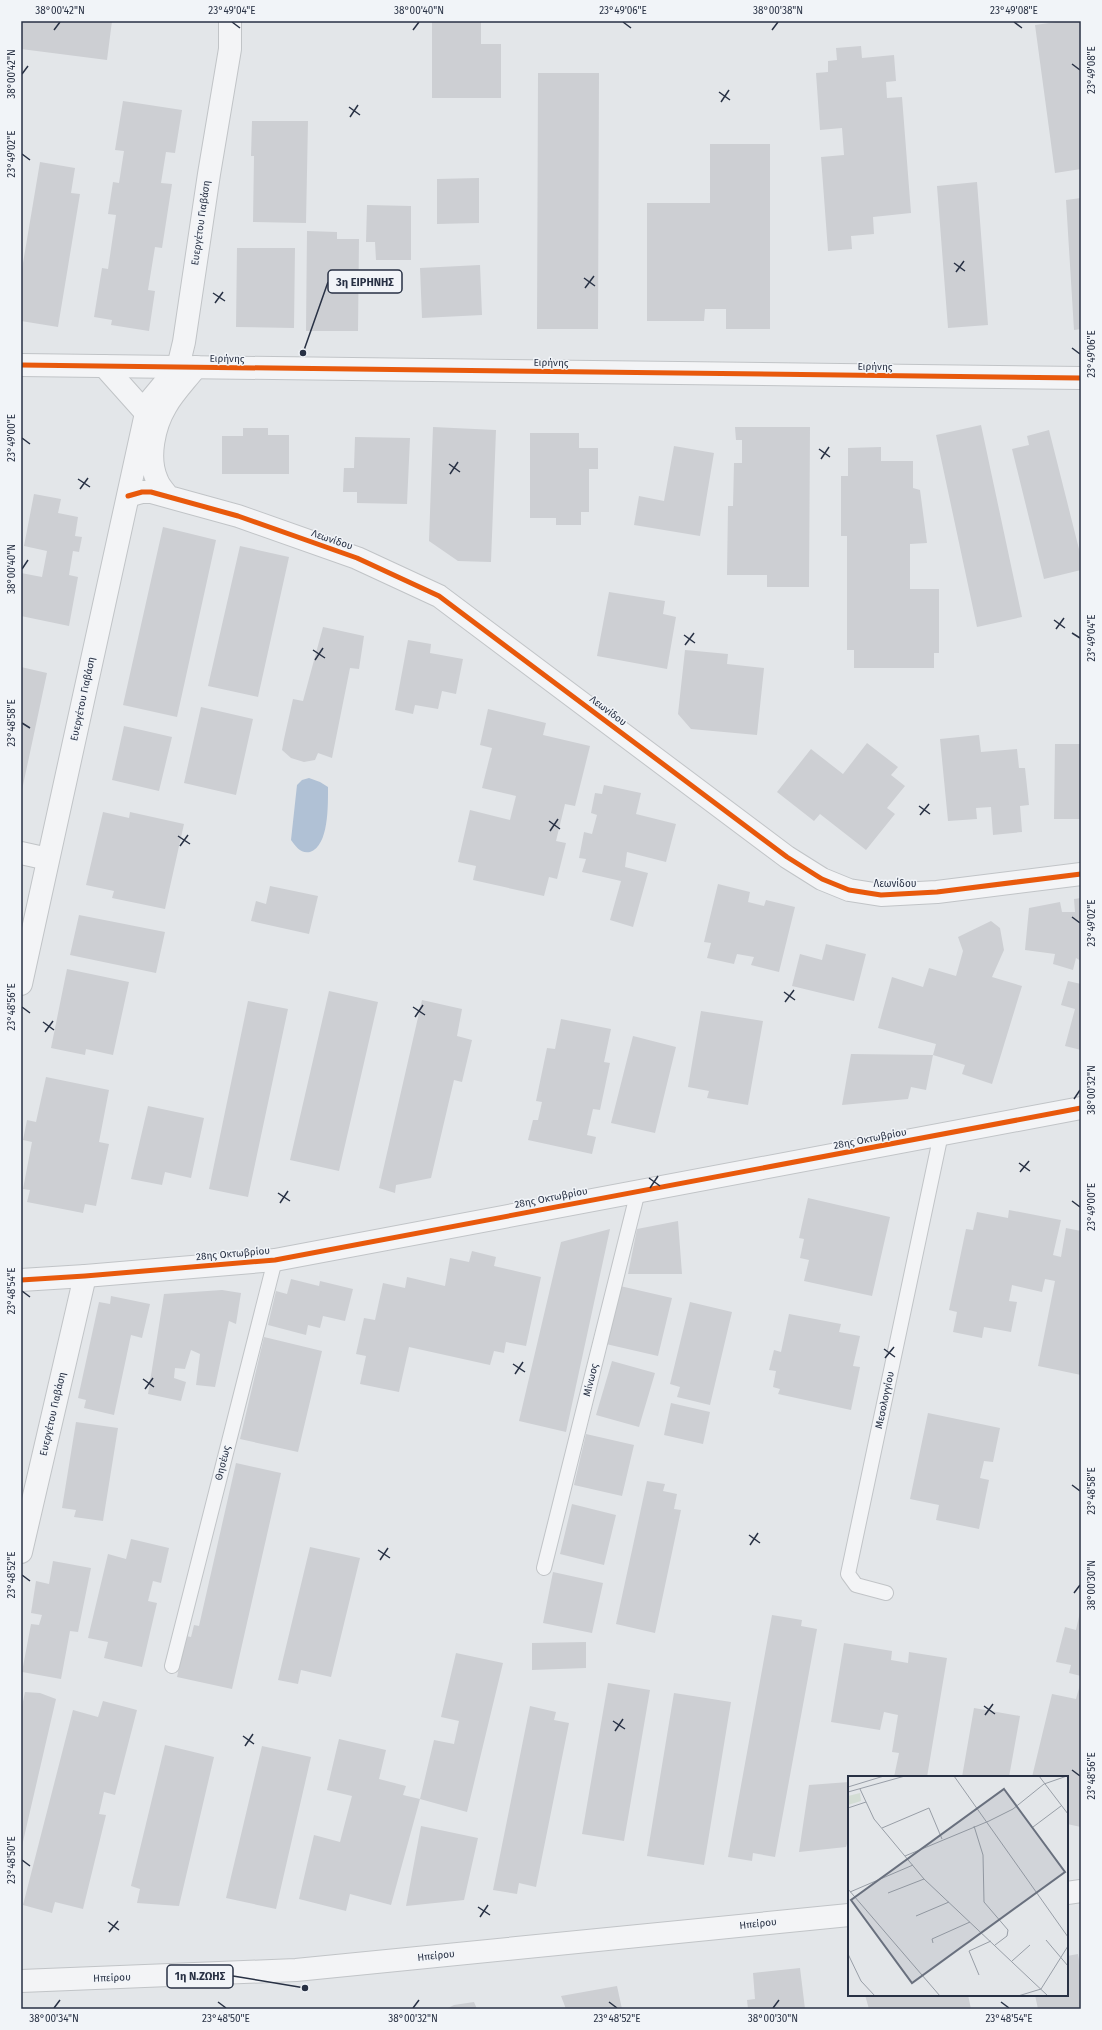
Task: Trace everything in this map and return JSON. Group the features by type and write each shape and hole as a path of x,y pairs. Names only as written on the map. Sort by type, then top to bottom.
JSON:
{"street":[{"name":"Ευεργέτου Γιαβάση","path":"21,984 146,413 149,402 187,367 184,342 209,174 230,49 230,21"},
{"name":"Ειρήνης","path":"21,365 1081,378"},
{"path":"104,366 146,413"},
{"path":"167,495 157,482 153,468 153,448 157,426 187,367"},
{"name":"Λεωνίδου","path":"128,496 142,492 167,495 238,516 357,558 439,596 787,857 822,879 842,888 881,895 937,892 1081,874"},
{"path":"21,853 48,859"},
{"name":"28ης Οκτωβρίου","path":"21,1280 275,1260 1081,1108"},
{"name":"Ευεργέτου Γιαβάση","path":"21,1552 85,1276"},
{"path":"1068,1893 1081,1891"},
{"name":"Ηπείρου","path":"21,1981 296,1970 848,1915"}],"lane":[{"name":"Μεσολογγίου","path":"886,1593 856,1585 848,1574 941,1134"},
{"name":"Μίνωος","path":"544,1568 638,1191"},
{"name":"Θησέως","path":"172,1666 275,1260"}],"water":[{"path":"309,778 328,787 328,804 326,824 321,842 310,852 304,852 291,840 297,785 302,780"}],"building":[{"path":"21,21 112,21 107,60 21,49"},
{"path":"432,21 481,21 481,44 501,44 501,98 432,98"},
{"path":"1063,21 1081,21 1081,169 1055,173 1035,25"},
{"path":"861,46 862,58 894,55 896,81 886,82 887,98 902,97 911,213 873,217 874,234 851,236 852,249 828,251 821,157 844,155 842,128 820,130 816,73 828,72 828,61 837,60 836,48"},
{"path":"538,73 599,73 598,329 537,329"},
{"path":"123,101 182,110 175,153 166,152 161,183 172,184 162,248 155,247 148,290 155,291 149,331 111,325 112,320 94,317 102,268 108,269 116,215 108,214 113,182 119,183 124,151 115,150"},
{"path":"252,121 308,121 306,223 253,222 254,156 251,156"},
{"path":"710,144 770,144 770,329 726,329 726,309 705,309 704,321 647,321 647,203 710,203"},
{"path":"40,162 75,168 71,193 80,194 58,327 21,321 21,275"},
{"path":"479,178 479,223 437,224 437,179"},
{"path":"977,182 988,325 948,328 937,186"},
{"path":"1081,198 1081,329 1074,330 1066,200"},
{"path":"367,205 411,206 411,260 376,260 375,242 366,242"},
{"path":"307,231 337,232 337,239 359,239 358,331 306,331"},
{"path":"237,248 295,248 294,328 236,327"},
{"path":"480,265 482,315 422,318 420,268"},
{"path":"981,425 1022,617 977,627 936,435"},
{"path":"433,427 496,430 491,562 458,561 429,541"},
{"path":"735,427 810,427 809,587 767,587 767,575 727,575 728,506 733,506 734,463 742,463 742,440 736,440"},
{"path":"243,428 268,428 268,435 289,435 289,474 222,474 222,436 243,436"},
{"path":"1049,430 1081,557 1081,570 1044,579 1012,449 1029,445 1027,436"},
{"path":"530,433 579,433 579,448 598,448 598,469 589,469 589,512 581,512 581,525 556,525 556,518 530,518"},
{"path":"355,437 410,438 407,504 357,503 357,492 343,492 344,468 354,468"},
{"path":"674,446 714,453 700,536 634,525 639,496 664,501"},
{"path":"881,447 881,461 913,461 913,488 920,490 927,543 910,544 910,589 939,589 939,653 934,653 934,668 854,668 854,650 847,650 847,536 841,536 841,476 848,476 848,448"},
{"path":"34,494 61,499 58,513 78,517 75,536 82,537 79,552 73,551 69,575 78,577 69,626 21,616 21,573 42,577 47,551 24,546"},
{"path":"163,527 216,540 177,717 123,705"},
{"path":"240,546 289,557 258,697 208,686"},
{"path":"609,592 665,601 663,614 676,617 667,669 597,656"},
{"path":"323,627 364,636 359,669 350,668 332,758 318,753 315,760 304,762 291,758 282,750 293,699 303,701"},
{"path":"408,640 431,644 430,653 463,659 456,694 442,691 438,709 415,705 413,714 395,710"},
{"path":"685,650 728,654 727,664 764,668 757,735 691,729 678,714"},
{"path":"21,667 47,673 22,790 21,790"},
{"path":"201,707 253,719 236,795 184,783"},
{"path":"488,709 546,723 543,735 590,746 575,806 565,804 556,841 566,843 557,879 549,877 544,896 473,880 476,866 458,862 470,810 510,820 516,796 482,788 492,748 480,745"},
{"path":"124,726 172,737 159,791 112,780"},
{"path":"979,735 981,752 1017,749 1019,768 1025,768 1029,805 1020,806 1022,832 993,835 991,807 976,808 977,819 948,821 940,739"},
{"path":"867,743 898,767 891,775 905,786 887,808 895,814 866,850 820,814 814,821 777,792 811,749 843,774"},
{"path":"1055,744 1081,744 1081,819 1054,819"},
{"path":"604,785 641,793 636,814 676,824 666,862 627,852 625,867 648,873 633,927 610,920 621,881 582,872 586,859 579,858 584,832 592,834 597,815 591,813 595,793 602,794"},
{"path":"103,812 129,818 130,812 184,824 165,909 112,898 114,891 86,885"},
{"path":"718,884 750,892 748,902 764,906 766,900 795,907 779,972 751,965 754,957 737,954 734,964 707,958 711,943 704,942"},
{"path":"270,886 318,896 309,934 251,921 256,901 266,904"},
{"path":"1081,898 1081,961 1076,958 1073,970 1053,964 1055,954 1025,950 1029,908 1060,902 1062,912 1075,912 1074,899"},
{"path":"79,915 165,932 156,973 70,955"},
{"path":"991,921 1000,928 1004,950 992,977 1022,986 992,1084 962,1074 965,1065 933,1055 936,1044 878,1028 892,977 923,987 929,968 956,976 963,951 958,937"},
{"path":"826,944 866,954 854,1001 792,986 800,954 822,960"},
{"path":"67,969 129,982 113,1055 86,1049 85,1055 51,1048"},
{"path":"1068,981 1081,984 1081,1050 1065,1046 1075,1009 1061,1005"},
{"path":"329,991 378,1002 339,1171 290,1160"},
{"path":"422,1000 462,1009 457,1036 472,1040 462,1082 454,1080 431,1178 396,1185 395,1193 379,1188"},
{"path":"248,1001 288,1009 248,1197 209,1189"},
{"path":"701,1011 763,1021 748,1105 707,1098 709,1091 688,1087"},
{"path":"561,1019 611,1029 604,1062 610,1063 600,1110 593,1109 587,1135 596,1137 592,1154 528,1140 533,1120 538,1120 542,1102 536,1101 547,1048 555,1049"},
{"path":"633,1036 676,1047 655,1133 611,1123"},
{"path":"851,1054 933,1055 926,1090 911,1087 908,1099 842,1105"},
{"path":"46,1077 109,1090 99,1142 109,1144 96,1206 85,1204 83,1213 27,1202 30,1190 23,1189 32,1142 23,1140 27,1120 36,1122"},
{"path":"148,1106 204,1118 191,1178 165,1172 162,1185 131,1179"},
{"path":"808,1198 890,1217 872,1296 804,1281 809,1260 800,1258 804,1239 799,1238"},
{"path":"1009,1210 1061,1220 1053,1255 1061,1257 1066,1228 1081,1231 1081,1375 1038,1366 1055,1281 1045,1279 1042,1292 1012,1285 1009,1301 1017,1302 1011,1332 984,1327 982,1338 953,1332 957,1312 949,1310 966,1229 973,1230 977,1212 1008,1218"},
{"path":"678,1221 682,1274 628,1274 637,1229"},
{"path":"610,1229 566,1432 519,1421 561,1242"},
{"path":"472,1251 496,1257 494,1266 541,1277 526,1346 506,1342 504,1353 494,1351 490,1365 409,1347 399,1392 360,1384 366,1356 356,1354 364,1318 375,1320 383,1283 405,1288 407,1277 445,1286 450,1258 469,1262"},
{"path":"291,1279 319,1286 320,1281 353,1289 345,1321 323,1316 320,1328 308,1325 306,1335 268,1325 276,1291 287,1294"},
{"path":"620,1286 672,1298 658,1356 606,1344"},
{"path":"222,1290 241,1293 236,1324 229,1321 215,1387 196,1385 200,1354 191,1350 185,1369 175,1368 174,1378 186,1382 181,1401 148,1394 164,1294"},
{"path":"111,1296 150,1304 142,1338 131,1335 114,1415 84,1408 86,1400 78,1398 99,1302 110,1304"},
{"path":"690,1302 732,1312 710,1405 677,1397 680,1387 670,1384"},
{"path":"789,1314 841,1324 839,1332 860,1336 853,1366 860,1367 851,1410 778,1394 780,1389 773,1387 776,1371 769,1370 774,1350 781,1352"},
{"path":"264,1337 322,1351 298,1452 240,1439"},
{"path":"612,1361 655,1373 639,1427 596,1415"},
{"path":"671,1403 710,1412 703,1444 664,1435"},
{"path":"928,1413 1000,1428 993,1462 984,1461 980,1478 989,1480 979,1529 936,1520 939,1505 910,1499"},
{"path":"76,1422 118,1428 103,1521 74,1517 76,1510 62,1508"},
{"path":"586,1434 634,1445 622,1496 574,1485"},
{"path":"236,1463 281,1473 232,1689 177,1677 186,1636 191,1637 194,1625 199,1626"},
{"path":"647,1481 665,1484 663,1491 677,1494 674,1509 681,1510 655,1633 616,1624"},
{"path":"572,1504 616,1515 604,1565 560,1554"},
{"path":"131,1539 169,1548 161,1583 153,1581 148,1601 157,1603 142,1667 104,1658 108,1642 88,1638 108,1554 126,1559"},
{"path":"310,1547 360,1558 331,1677 301,1670 298,1684 278,1680"},
{"path":"53,1561 91,1568 78,1632 70,1631 61,1679 22,1672 31,1624 39,1625 42,1615 31,1613 36,1581 49,1584"},
{"path":"553,1572 603,1583 592,1633 543,1623"},
{"path":"1080,1612 1081,1676 1069,1673 1071,1665 1056,1662 1065,1627 1076,1630"},
{"path":"772,1615 802,1620 801,1626 817,1629 775,1857 753,1853 752,1861 728,1857"},
{"path":"586,1642 586,1668 532,1670 532,1643"},
{"path":"844,1643 892,1651 891,1660 908,1663 909,1652 947,1658 927,1776 894,1776 899,1753 892,1752 898,1715 884,1712 880,1730 831,1722"},
{"path":"456,1653 503,1663 467,1812 420,1799 434,1740 454,1744 459,1721 441,1717"},
{"path":"1081,1681 1081,1827 1068,1824 1068,1776 1032,1776 1052,1694 1076,1699"},
{"path":"608,1683 650,1690 624,1841 582,1834"},
{"path":"25,1692 40,1693 56,1699 22,1846 21,1711"},
{"path":"674,1693 731,1702 704,1865 647,1856"},
{"path":"103,1701 137,1710 115,1795 104,1792 99,1814 106,1815 83,1909 55,1902 52,1913 23,1905 73,1710 98,1717"},
{"path":"530,1706 556,1712 554,1720 569,1723 536,1887 519,1883 517,1894 493,1890"},
{"path":"974,1708 1020,1716 1009,1776 962,1776"},
{"path":"339,1739 386,1750 379,1779 406,1786 403,1795 420,1799 391,1905 350,1894 346,1911 299,1899 314,1835 340,1842 352,1796 327,1790"},
{"path":"165,1745 214,1757 179,1906 137,1903 140,1889 131,1886"},
{"path":"262,1746 311,1757 276,1909 226,1898"},
{"path":"848,1782 848,1840 846,1847 799,1852 809,1785"},
{"path":"421,1826 478,1838 464,1900 406,1906"},
{"path":"1078,1954 1081,1971 1081,2009 1038,2009 1035,1996 1068,1996 1068,1956"},
{"path":"800,1968 805,2009 748,2009 747,2000 755,1999 753,1973"},
{"path":"617,1986 622,2009 566,2009 561,1996"},
{"path":"865,1996 968,1996 971,2009 869,2009"},
{"path":"474,2002 477,2009 446,2009 454,2005"}],"cycle path":[{"path":"21,365 1081,378"},
{"path":"128,496 142,492 151,492 238,516 357,558 439,596 787,857 822,879 849,890 881,895 937,892 1081,874"},
{"path":"21,1280 275,1260 1081,1108"}],"place":[{"name":"3η ΕΙΡΗΝΗΣ","path":"303,353"},
{"name":"1η Ν.ΖΩΗΣ","path":"305,1988"}]}
